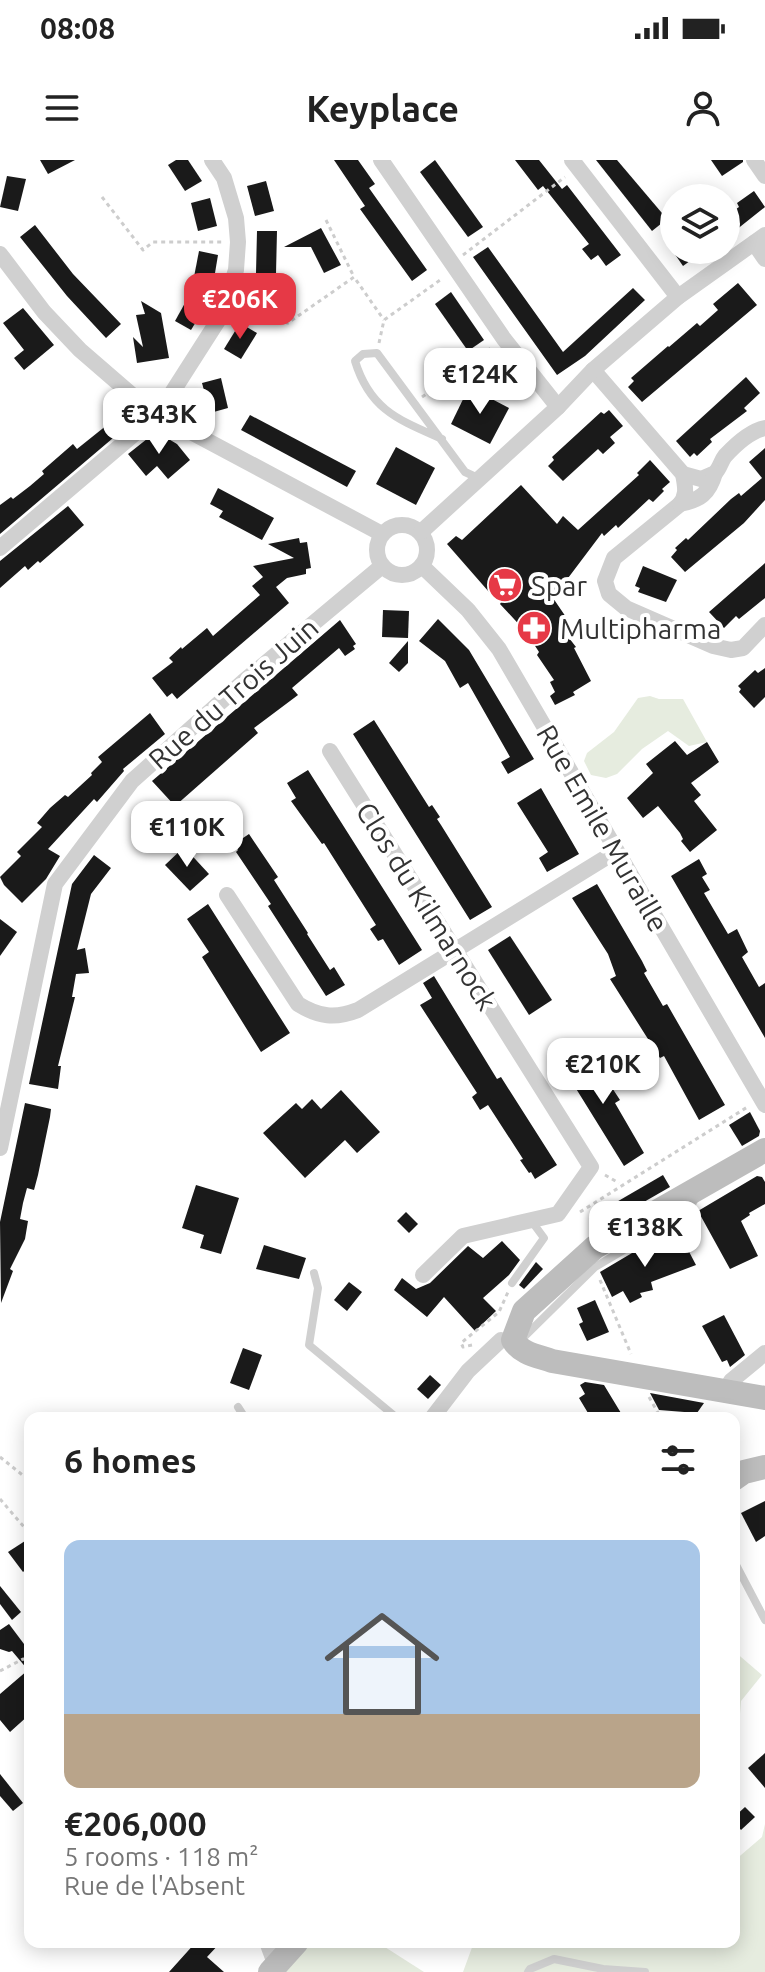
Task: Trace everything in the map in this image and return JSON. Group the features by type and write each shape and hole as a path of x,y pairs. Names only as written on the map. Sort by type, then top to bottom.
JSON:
{"street":[{"path":"0,548 159,413 223,310 236,270 238,242 236,218 224,178 212,160"},
{"path":"381,160 504,339 558,407"},
{"path":"754,160 765,176"},
{"path":"575,164 678,297"},
{"path":"421,532 505,457 593,370 678,297 759,239 765,259"},
{"path":"0,254 44,312 80,350 132,395 189,431 382,534"},
{"path":"593,370 684,480 684,499 680,504 614,558 605,581 609,594 626,608 713,646 731,650 743,648 765,625"},
{"path":"680,504 699,500 708,491 722,459 744,438 765,428"},
{"path":"684,480 701,479 715,473"},
{"path":"405,524 421,532 428,552 422,566 407,575 398,575 382,566 377,550 382,534 396,525 405,524"},
{"name":"Rue du Trois Juin","path":"0,1148 55,884 132,781 243,682 382,566"},
{"name":"Rue Emile Muraille","path":"422,566 468,610 499,649 763,1102"},
{"name":"Clos du Kilmarnock","path":"330,751 591,1167"},
{"path":"227,895 298,1004 315,1014 346,1014 358,1010 615,852"},
{"path":"435,1412 468,1371 513,1340 524,1311 595,1247 700,1188 763,1158"},
{"path":"423,1275 463,1236 558,1214 591,1167"},
{"path":"508,1343 552,1361 765,1398"},
{"path":"725,1391 731,1381 765,1353"},
{"path":"740,1475 765,1467"},
{"path":"268,1948 273,1969"},
{"path":"273,1969 292,1948"}],"lane":[{"path":"442,439 384,409 362,385 355,361 363,354 377,353 442,439 465,472 478,478"},
{"path":"508,1343 595,1267 689,1211 700,1188"},
{"path":"510,1287 544,1238 529,1219"},
{"path":"314,1273 318,1288 309,1345 390,1412"},
{"path":"238,1407 241,1412"},
{"path":"740,1572 765,1620"},
{"path":"528,1972 554,1959 603,1969 645,1972"}],"path":[{"path":"377,353 384,320 454,266 575,164"},
{"path":"102,197 143,250 153,242 238,242"},
{"path":"326,220 354,277 384,320"},
{"path":"223,310 288,323 354,277"},
{"path":"414,402 504,339"},
{"path":"591,1167 620,1184 626,1184 763,1102"},
{"path":"576,1215 620,1184"},
{"path":"595,1267 640,1376"},
{"path":"482,1342 463,1347 461,1343 499,1312 510,1287"},
{"path":"0,1457 24,1476"},
{"path":"0,1499 24,1527"},
{"path":"0,1671 24,1659"}],"shaded area":[{"path":"638,698 683,699 707,742 689,746 668,731 642,749 617,774 606,778 591,775 584,761 587,753 614,732"},
{"path":"740,1656 762,1675 741,1701 740,1714"},
{"path":"765,1824 765,1972 463,1972 472,1948 740,1948 740,1856 762,1837"},
{"path":"305,1948 386,1948 424,1972 283,1972"}],"building":[{"path":"40,160 75,160 48,174"},
{"path":"176,160 188,160 202,181 185,191 168,165"},
{"path":"334,160 358,160 375,184 369,188 427,270 412,281 360,209 365,206"},
{"path":"435,160 483,227 468,237 420,172"},
{"path":"515,160 539,160 562,189 567,185 621,255 606,266 598,255 591,260 582,249 589,244 543,186 538,190"},
{"path":"596,160 617,160 660,211 660,225 652,231"},
{"path":"711,160 743,160 743,162 722,176"},
{"path":"7,176 26,179 18,211 0,207"},
{"path":"266,181 274,211 255,216 247,186"},
{"path":"754,191 765,207 740,227 740,201"},
{"path":"210,198 217,226 198,231 191,203"},
{"path":"35,225 73,274 121,324 106,338 67,296 20,237"},
{"path":"321,228 341,265 324,273 311,247 284,247"},
{"path":"257,231 277,231 276,274 272,288 284,292 282,304 269,302 267,310 247,305 256,273"},
{"path":"488,247 563,352 633,288 645,300 585,356 557,375 473,257"},
{"path":"199,251 218,255 213,285 193,282"},
{"path":"738,283 757,305 642,402 628,387 634,381 631,378 697,323 700,326 718,310 713,304"},
{"path":"451,292 484,340 468,351 435,304"},
{"path":"190,294 207,304 191,330 175,321"},
{"path":"141,301 161,313 169,358 137,363 133,337 143,347 136,315 145,314"},
{"path":"23,308 54,345 24,370 14,358 24,350 3,323"},
{"path":"240,323 257,333 241,359 224,349"},
{"path":"746,377 760,393 744,408 747,411 710,439 712,442 697,456 694,453 690,457 676,441"},
{"path":"221,378 228,408 210,413 202,383"},
{"path":"469,387 509,408 490,444 451,424"},
{"path":"609,410 623,426 610,437 615,443 603,454 598,449 563,481 548,466 554,460 552,457 601,412 604,414"},
{"path":"250,415 356,471 347,487 241,430"},
{"path":"117,417 126,427 0,534 0,505 30,486 73,444 77,449"},
{"path":"160,434 177,444 190,460 168,479 157,466 146,476 128,454 152,435"},
{"path":"396,447 435,468 416,505 376,484"},
{"path":"765,448 765,500 744,523 685,572 671,557 677,550 675,548 686,538 688,540 731,499 739,493 741,496 762,478 749,462"},
{"path":"650,460 670,482 662,489 664,491 653,502 649,499 618,528 616,525 604,536 602,533 553,598 568,620 559,625 576,647 591,681 573,692 575,695 555,705 550,696 555,692 550,682 554,680 537,655 539,652 526,632 500,604 511,586 489,592 447,544 456,536 462,540 521,485 557,524 563,516 578,530 639,475 637,473"},
{"path":"218,488 274,518 262,540 219,517 223,511 210,504"},
{"path":"68,506 84,525 40,563 38,561 28,570 25,566 0,588 0,561"},
{"path":"299,538 300,543 307,542 311,568 306,569 306,574 287,578 276,587 289,603 177,699 172,693 167,697 152,678 173,662 169,658 181,647 207,628 213,636 260,595 252,586 263,577 253,566 294,558 268,544"},
{"path":"765,563 765,598 739,619 736,616 724,628 709,612"},
{"path":"643,566 677,580 666,602 638,592 640,588 635,586"},
{"path":"383,610 409,611 408,638 382,637"},
{"path":"438,619 469,650 534,759 508,774 501,762 510,757 468,683 460,688 445,661 419,641"},
{"path":"340,620 356,644 353,646 355,649 345,656 339,648 292,688 298,695 254,728 258,733 175,806 152,781"},
{"path":"408,641 408,663 399,672 389,663"},
{"path":"765,668 765,697 754,708 739,692 741,689 738,686 755,670 758,673"},
{"path":"150,713 165,734 123,769 97,802 94,799 48,849 60,856 46,879 22,903 0,877 21,856 17,852 42,827 37,823 50,808 65,795 68,797 92,775 102,762 98,757"},
{"path":"374,720 429,807 432,805 440,817 437,819 492,907 470,920 353,734"},
{"path":"675,741 687,755 707,742 719,762 691,783 701,795 694,801 717,830 690,852 681,841 680,833 658,806 643,818 627,798 653,773 646,764"},
{"path":"308,770 422,950 399,965 383,939 378,941 370,929 376,925 324,843 291,801 296,798 287,783"},
{"path":"541,788 579,854 547,872 539,858 548,852 517,803"},
{"path":"249,834 278,877 274,880 307,934 330,970 334,967 345,985 326,996 236,852 238,850 234,844"},
{"path":"184,847 209,874 190,891 165,865"},
{"path":"94,855 111,868 91,894 77,950 85,948 89,973 76,974 72,997 75,997 58,1066 61,1066 58,1089 29,1084 72,884"},
{"path":"699,859 707,874 702,877 710,890 704,893 728,934 737,929 748,952 742,957 759,987 765,983 765,1038 671,876"},
{"path":"597,884 642,961 647,971 644,973 663,1006 667,1004 725,1105 699,1120 664,1056 660,1058 610,979 616,976 608,954 572,898"},
{"path":"208,904 290,1033 261,1052 202,957 209,952 187,919"},
{"path":"0,919 17,932 0,956"},
{"path":"510,936 552,1000 529,1015 488,950"},
{"path":"434,976 497,1079 501,1077 557,1165 535,1179 520,1160 523,1159 488,1105 480,1110 472,1097 477,1093 420,1005 432,998 423,983"},
{"path":"588,1051 620,1100 615,1103 644,1153 624,1166 562,1066"},
{"path":"341,1090 380,1132 357,1153 345,1140 305,1178 263,1133 296,1103 302,1109 312,1099 321,1109"},
{"path":"25,1103 51,1109 34,1190 27,1188 23,1203 20,1219 28,1221 25,1239 10,1269 13,1271 1,1303 0,1222"},
{"path":"750,1112 760,1131 759,1136 742,1146 729,1125"},
{"path":"663,1175 670,1187 597,1229 589,1218"},
{"path":"757,1176 765,1182 765,1204 741,1221 758,1256 730,1269 698,1211"},
{"path":"196,1185 239,1198 221,1254 200,1248 204,1235 182,1228"},
{"path":"406,1212 418,1224 409,1233 397,1221"},
{"path":"659,1237 667,1251 685,1244 696,1265 651,1282 653,1290 640,1293 642,1297 630,1303 623,1291 612,1297 600,1272"},
{"path":"502,1241 520,1260 509,1275 483,1298 496,1311 475,1331 444,1297 427,1317 394,1290 402,1278 416,1289 430,1283 468,1246 483,1258"},
{"path":"264,1245 306,1258 299,1279 256,1269"},
{"path":"536,1262 543,1269 524,1289 519,1285"},
{"path":"349,1282 362,1292 347,1311 334,1300"},
{"path":"595,1300 609,1332 587,1341 579,1324 583,1322 577,1308"},
{"path":"724,1315 745,1355 730,1367 727,1360 722,1362 702,1326"},
{"path":"243,1348 262,1355 249,1390 230,1383"},
{"path":"430,1375 441,1385 428,1399 417,1389"},
{"path":"585,1382 604,1385 620,1412 587,1412 579,1398 585,1394 580,1385"},
{"path":"650,1393 704,1403 698,1412 659,1410"},
{"path":"765,1501 765,1536 756,1542 741,1513"},
{"path":"24,1542 23,1572 8,1552"},
{"path":"0,1586 21,1612 12,1620 0,1604"},
{"path":"9,1624 24,1644 24,1665 12,1651 0,1649 0,1630"},
{"path":"24,1673 24,1719 10,1732 0,1720 0,1694"},
{"path":"765,1753 765,1788 748,1768"},
{"path":"0,1774 23,1803 13,1811 0,1796"},
{"path":"745,1807 755,1817 741,1830 740,1829 740,1812"},
{"path":"191,1948 215,1948 207,1957 224,1972 169,1972"}],"place":[{"name":"Spar","path":"505,585"},
{"name":"Multipharma","path":"534,628"}]}
